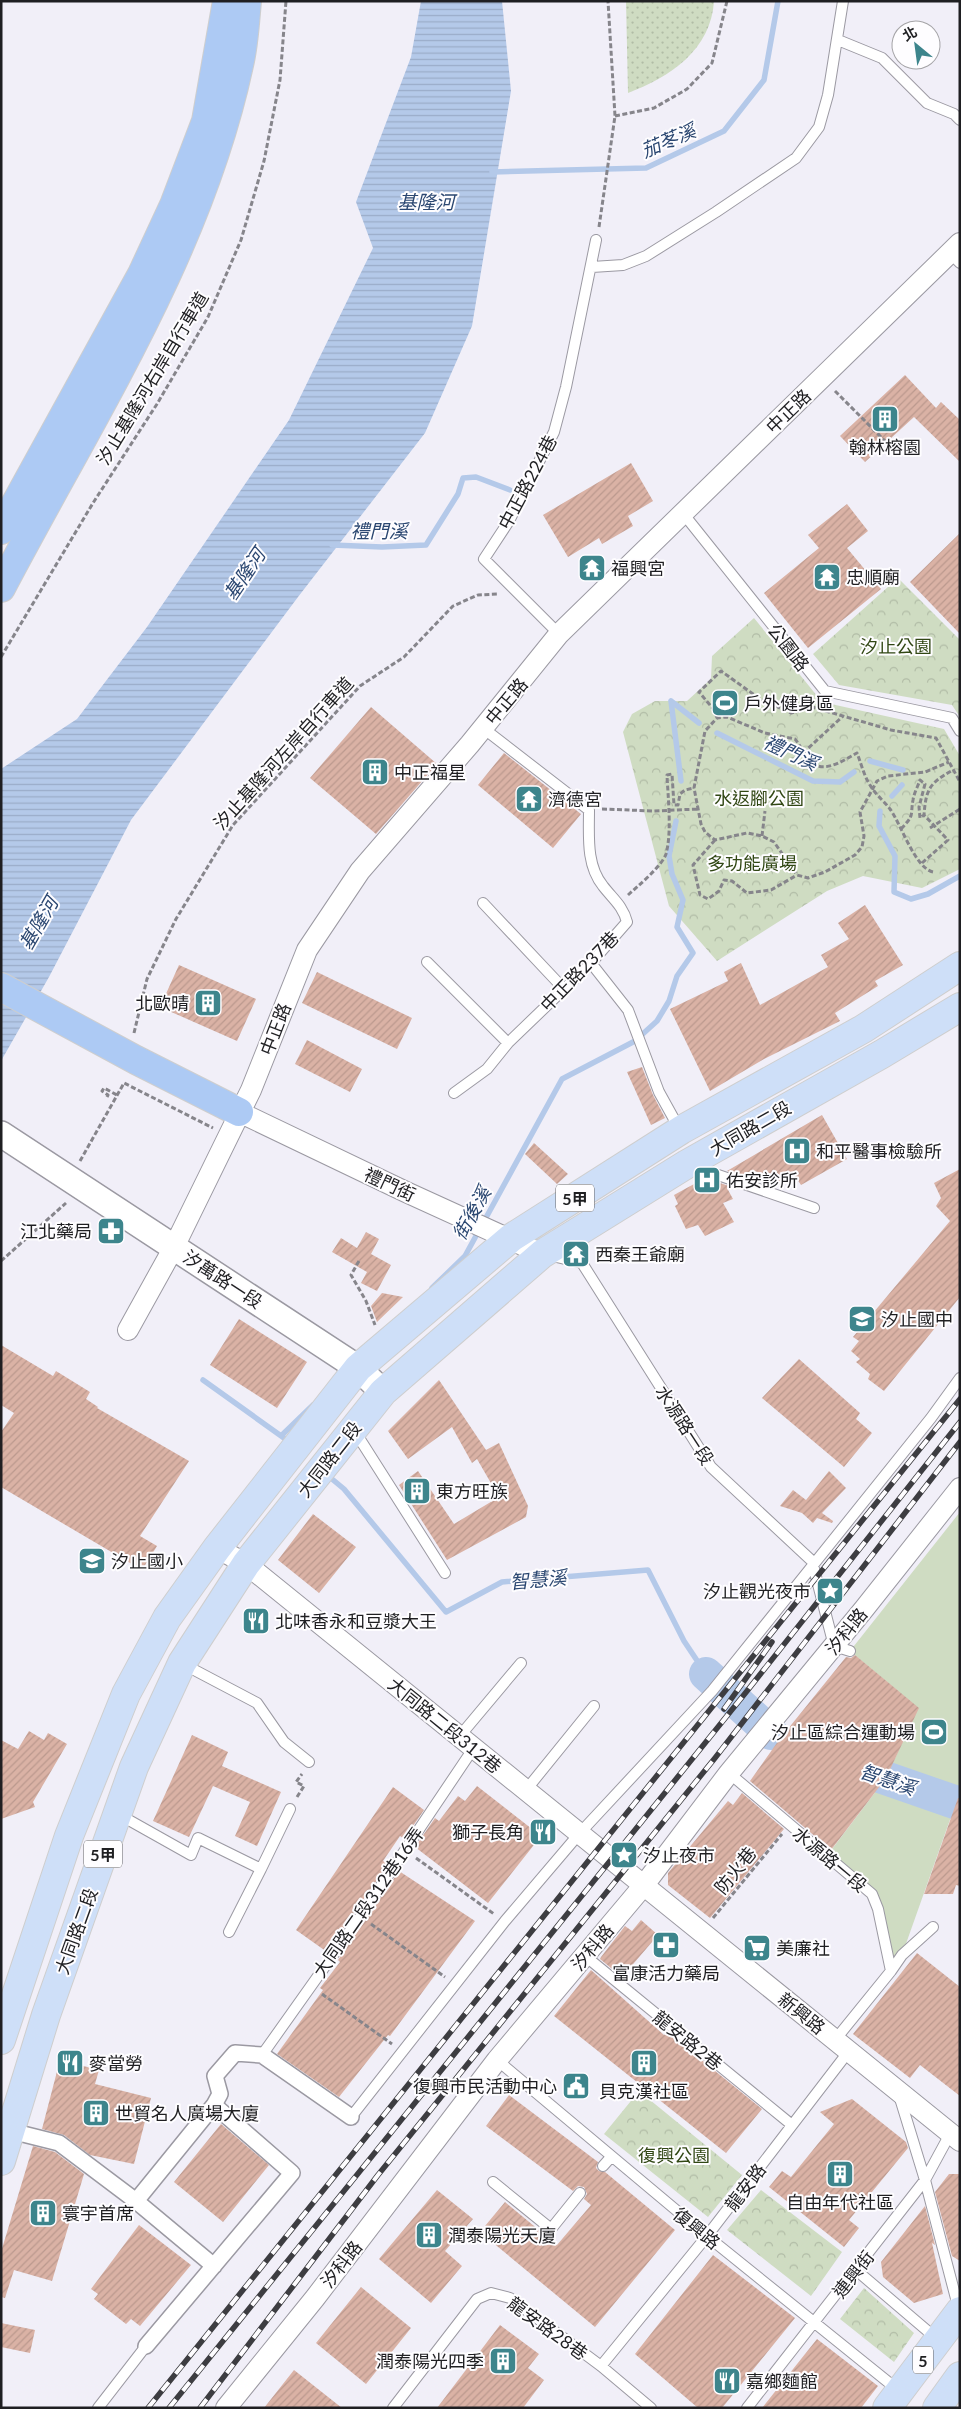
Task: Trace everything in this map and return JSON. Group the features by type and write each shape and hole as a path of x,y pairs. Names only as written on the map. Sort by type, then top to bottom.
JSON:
{"highway":[{"path":"1,530 142,274 174,205 206,121 227,1"},
{"path":"1,588 167,279 215,159 240,63 247,1"},
{"path":"1,987 136,1060 239,1112"}],"main road":[{"name":"大同路二段","path":"1,2040 69,1836 126,1694 168,1618 217,1548 339,1393 353,1364 491,1230 681,1130 863,1029 960,966"},
{"name":"大同路二段","path":"1,2161 46,2014 134,1767 182,1663 246,1564 383,1392 542,1254 687,1164 960,1007"},
{"path":"813,1056 829,1084"},
{"path":"1,2040 38,2044"},
{"name":"5","path":"893,2399 960,2312"},
{"name":"5","path":"937,2408 960,2376"}],"street":[{"name":"中正路","path":"128,1330 174,1247 239,1112 278,1025 284,1004 307,950 360,871 395,833 559,634 682,512 956,253"},
{"name":"禮門街","path":"239,1112 406,1192 542,1254"},
{"name":"汐萬路一段","path":"1,1134 68,1168 174,1247 353,1364 383,1392"},
{"name":"汐科路","path":"226,2408 314,2298 497,2060 644,1885 729,1773 810,1674 842,1648 960,1488"},
{"path":"217,1548 246,1564"},
{"name":"大同路二段312巷","path":"246,1564 578,1834 644,1885"},
{"name":"新興路","path":"644,1885 955,2137"},
{"path":"136,2201 214,2105 220,2094 215,2076 235,2053 262,2055 351,2118"},
{"path":"146,2346 292,2173 214,2105"},
{"path":"11,2131 59,2143 136,2201 214,2266"}],"lane":[{"path":"592,267 623,265 646,256 796,158 819,127 828,95 843,1"},
{"path":"838,40 882,58 927,103 954,114 960,120"},
{"name":"中正路224巷","path":"559,634 484,559 509,521 554,432 566,387 596,240"},
{"name":"公園路","path":"682,512 824,691 952,718 960,731"},
{"path":"483,728 589,810"},
{"name":"中正路237巷","path":"454,1093 487,1069 508,1043 591,963 627,922 624,910 601,885 590,860 589,810"},
{"path":"483,903 563,988"},
{"path":"427,962 508,1043"},
{"path":"591,963 628,1010 659,1092 681,1130"},
{"path":"687,1164 814,1208"},
{"name":"水源路一段","path":"542,1254 582,1263 711,1467 812,1561 842,1648"},
{"path":"351,2118 505,1921 578,1834 712,1691 960,1378"},
{"path":"353,1430 445,1573"},
{"path":"182,1663 257,1703 284,1742 308,1762"},
{"name":"大同路二段312巷16弄","path":"262,2055 405,1850 466,1743 520,1663"},
{"path":"526,1790 594,1706"},
{"name":"水源路一段","path":"729,1773 872,1894 878,1909 891,1971"},
{"path":"229,1932 290,1809"},
{"path":"118,1813 191,1855 198,1838 261,1869"},
{"path":"842,2046 902,1955 933,1927"},
{"name":"龍安路2巷","path":"584,1955 792,2125"},
{"name":"龍安路","path":"601,2366 707,2236 792,2125 842,2046"},
{"name":"復興路","path":"497,2060 707,2236 815,2323 893,2399"},
{"path":"898,2092 926,2180 960,2312"},
{"name":"連興街","path":"747,2408 926,2180 955,2137"},
{"path":"603,2166 611,2156"},
{"path":"493,2182 551,2229 580,2193"},
{"path":"856,2270 938,2340"},
{"name":"龍安路28巷","path":"392,2408 477,2299 491,2293 510,2298 601,2366 651,2408"},
{"path":"98,2408 146,2346"}],"path":[{"name":"汐止基隆河右岸自行車道","path":"1,657 93,503 157,404 208,317 241,240 264,161 280,80 286,1"},
{"path":"601,214 615,116 608,1"},
{"path":"615,116 654,108 686,89 712,63 727,1"},
{"path":"822,378 896,452"},
{"name":"汐止基隆河左岸自行車道","path":"134,1032 147,979 176,919 233,825 360,686 404,658 453,606 478,595 503,594 512,587"},
{"path":"717,718 715,711 698,692 721,671 760,699 791,713 812,707 891,730 936,738 960,782"},
{"path":"803,753 843,716"},
{"path":"715,840 705,832 700,824 694,788 705,731 717,718 728,717 737,719 766,733 795,739 809,761 821,767 830,767 857,753 872,788 889,807 922,863 928,871 933,872"},
{"path":"797,875 771,890 747,893 732,881 724,880 719,891 708,900 700,895 693,864 715,840 747,833 762,836 774,842 797,875 808,878 825,872 855,855 862,847 864,836 860,812 877,781 888,776 925,772 949,762"},
{"path":"922,863 948,840 932,827 924,815 928,790 934,781 953,770"},
{"path":"618,903 650,874 665,855 668,811 667,775 672,774 674,804 678,805 680,794 685,790 694,788"},
{"path":"901,828 910,820 913,813 913,801 920,780 925,784 919,807 920,818 924,815"},
{"path":"589,810 633,808 668,811 698,809"},
{"path":"932,827 960,810"},
{"path":"762,836 765,811"},
{"path":"68,1168 124,1083 218,1131"},
{"path":"107,1097 108,1095 102,1091 104,1088 117,1095"},
{"path":"1,1260 68,1200"},
{"path":"359,1261 350,1275 366,1301 378,1331"},
{"path":"290,1809 304,1786 296,1782 308,1762"},
{"name":"防火巷","path":"702,1932 790,1826"},
{"path":"405,1850 505,1921"},
{"path":"360,1916 455,1984"},
{"path":"310,1986 403,2052"}],"green space":[{"path":"626,1 714,1 711,18 705,34 686,59 659,79 628,93"},
{"name":"汐止公園","path":"898,578 960,640 960,717 952,705 839,685 813,654"},
{"name":"水返腳公園","path":"754,618 822,702 944,729 960,756 960,869 922,888 863,876 827,891 717,961 669,906 623,732 632,714 655,701 687,701 711,679 712,656"},
{"name":"汐止區綜合運動場","path":"960,1512 960,1816 952,1814 902,1955 891,1971 872,1894 826,1857 886,1778 918,1708 850,1651"},
{"name":"復興公園","path":"639,2091 742,2175 708,2217 604,2134"},
{"path":"761,2190 842,2252 811,2296 727,2230"},
{"path":"864,2288 914,2333 894,2362 840,2319"}],"water":[{"name":"基隆河","path":"421,1 502,1 511,91 472,326 425,433 298,597 131,820 49,977 1,1061 1,769 77,719 147,627 289,420 373,248 356,202 411,57"}],"building":[{"name":"翰林榕園","path":"905,375 936,408 941,402 960,420 960,462 914,417 865,462 840,436"},
{"path":"631,463 653,501 628,516 633,526 602,544 599,538 568,557 543,515"},
{"name":"忠順廟","path":"847,504 868,531 847,548 881,589 808,648 764,593 819,548 808,535"},
{"path":"960,533 960,634 910,582"},
{"name":"中正福星","path":"371,707 437,764 376,834 310,778"},
{"name":"濟德宮","path":"504,753 581,814 553,848 478,785"},
{"path":"865,905 903,965 875,981 878,986 835,1013 840,1021 764,1059 710,1091 670,1009 728,981 724,972 741,963 760,1005 828,967 821,955 849,939 838,923"},
{"name":"北歐晴","path":"179,965 256,999 237,1041 160,1007"},
{"path":"317,972 412,1018 397,1049 302,1003"},
{"path":"307,1040 362,1069 350,1092 295,1064"},
{"path":"642,1067 665,1118 651,1125 627,1072"},
{"path":"822,1115 847,1159 801,1185 795,1176 775,1187 764,1183 756,1171 745,1177 727,1171"},
{"path":"534,1143 568,1174 557,1184 525,1154"},
{"path":"960,1169 960,1297 884,1391 868,1379 870,1374 856,1362 860,1359 851,1351 859,1341 853,1337 950,1221 936,1206 941,1198 934,1183"},
{"path":"705,1178 729,1186 727,1188 733,1199 723,1203 734,1222 705,1236 698,1225 686,1229 675,1206 678,1204 674,1195"},
{"path":"366,1232 379,1239 371,1254 391,1265 377,1291 361,1283 367,1272 332,1252 341,1238 357,1248"},
{"path":"382,1293 403,1297 377,1322 371,1306"},
{"path":"239,1319 307,1362 277,1408 210,1365"},
{"path":"1,1345 53,1376 56,1371 90,1392 86,1399 97,1408 189,1461 140,1536 157,1546 142,1570 1,1487 1,1432 14,1413 1,1405"},
{"path":"799,1359 860,1413 856,1419 872,1433 844,1467 762,1398"},
{"name":"東方旺族","path":"439,1380 486,1450 499,1443 528,1506 526,1517 447,1560 399,1485 418,1471 454,1524 499,1497 477,1459 472,1463 452,1427 408,1459 388,1431"},
{"path":"829,1471 846,1488 822,1513 833,1521 832,1523 817,1518 813,1523 802,1513 780,1506 793,1490 806,1500"},
{"path":"313,1514 356,1547 319,1593 278,1560"},
{"path":"855,1655 919,1708 886,1778 831,1850 750,1781 779,1740 846,1657 851,1658"},
{"path":"29,1731 44,1740 48,1733 67,1744 33,1802 35,1807 1,1819 1,1740 18,1749"},
{"path":"192,1735 228,1752 222,1766 281,1792 257,1846 235,1836 250,1802 213,1786 189,1837 153,1821"},
{"path":"477,1786 541,1836 488,1903 415,1847 435,1818 439,1821 458,1796 465,1801"},
{"path":"393,1787 424,1810 404,1839 400,1836 383,1861 388,1864 327,1952 296,1930"},
{"path":"742,1793 784,1829 710,1918 668,1885 668,1873 728,1801 733,1805"},
{"path":"958,1798 960,1798 960,1886 956,1885 953,1894 924,1894"},
{"path":"399,1871 475,1921 390,2036 388,2035 339,2097 277,2054 323,1990 320,1988 340,1962 338,1960"},
{"path":"641,1920 658,1935 622,1977 600,1959 625,1926 632,1931"},
{"path":"917,1953 960,1987 960,2096 920,2065 910,2078 853,2034"},
{"name":"貝克漢社區","path":"591,1970 664,2035 667,2032 762,2109 726,2153 554,2016"},
{"name":"世貿名人廣場大廈","path":"60,2060 99,2070 95,2084 151,2098 134,2164 90,2155 64,2135 42,2129"},
{"path":"509,2095 598,2162 596,2168 599,2171 605,2172 675,2230 595,2327 480,2232 505,2202 557,2245 591,2205 584,2199 587,2194 584,2187 578,2186 573,2191 486,2126"},
{"name":"自由年代社區","path":"852,2099 906,2142 908,2148 849,2220 859,2228 844,2247 769,2187 782,2171 791,2177 834,2124 820,2112"},
{"name":"世貿名人廣場大廈","path":"221,2124 269,2165 223,2222 174,2182"},
{"name":"寰宇首席","path":"33,2146 55,2152 84,2174 52,2281 14,2270 5,2298 1,2297 1,2252"},
{"path":"949,2174 960,2174 960,2261 952,2256 935,2192"},
{"name":"潤泰陽光天廈","path":"437,2190 473,2219 445,2251 462,2266 431,2303 379,2259"},
{"path":"925,2206 935,2245 932,2243 943,2294 914,2303 883,2277 881,2262"},
{"path":"139,2225 191,2265 140,2326 131,2319 126,2324 94,2299 98,2294 91,2289"},
{"path":"713,2255 795,2318 722,2408 698,2408 635,2354"},
{"path":"361,2287 411,2328 366,2384 316,2343"},
{"path":"1,2323 35,2330 30,2353 1,2347"},
{"name":"潤泰陽光四季","path":"500,2325 539,2354 528,2368 544,2380 523,2408 437,2408"},
{"path":"817,2339 878,2386 861,2408 762,2408"},
{"path":"294,2370 342,2408 264,2408"}],"waterway":[{"name":"茄苳溪","path":"492,172 646,168 724,131 764,80 778,1"},
{"name":"禮門溪","path":"332,545 382,547 426,545 458,494 463,478 476,477 510,490"},
{"path":"671,701 681,781"},
{"name":"禮門溪","path":"671,701 699,723"},
{"name":"禮門溪","path":"717,733 813,781 840,782 854,772"},
{"name":"禮門溪","path":"870,761 903,770"},
{"name":"禮門溪","path":"892,796 902,785"},
{"name":"禮門溪","path":"880,811 879,826 895,856 894,892 911,899 928,894 960,876"},
{"name":"街後溪","path":"432,1288 465,1256 562,1079 635,1041 657,1021 669,1001 677,976 693,953 677,927 683,900 672,874 669,856 676,821"},
{"name":"智慧溪","path":"203,1380 291,1443"},
{"name":"街後溪","path":"282,1435 313,1405"},
{"name":"智慧溪","path":"326,1474 344,1489 446,1612 502,1582 648,1570 684,1641 706,1674"},
{"name":"智慧溪","path":"706,1674 771,1733"},
{"name":"智慧溪","path":"842,1763 960,1804"}],"railway":[{"path":"148,2408 960,1399"},
{"path":"169,2408 747,1691 960,1422"},
{"path":"200,2408 378,2175 715,1758 960,1442"},
{"path":"724,1709 772,1642"}],"place":[{"name":"翰林榕園","path":"885,419"},
{"name":"福興宮","path":"592,568"},
{"name":"忠順廟","path":"827,577"},
{"name":"戶外健身區","path":"725,703"},
{"name":"中正福星","path":"375,772"},
{"name":"濟德宮","path":"529,799"},
{"name":"北歐晴","path":"208,1003"},
{"name":"和平醫事檢驗所","path":"797,1151"},
{"name":"佑安診所","path":"707,1180"},
{"name":"江北藥局","path":"111,1231"},
{"name":"西秦王爺廟","path":"576,1254"},
{"name":"汐止國中","path":"862,1319"},
{"name":"東方旺族","path":"417,1491"},
{"name":"汐止國小","path":"92,1561"},
{"name":"汐止觀光夜市","path":"830,1591"},
{"name":"北味香永和豆漿大王","path":"256,1621"},
{"name":"汐止區綜合運動場","path":"934,1732"},
{"name":"獅子長角","path":"543,1832"},
{"name":"汐止夜市","path":"624,1855"},
{"name":"富康活力藥局","path":"666,1945"},
{"name":"美廉社","path":"757,1948"},
{"name":"麥當勞","path":"70,2063"},
{"name":"貝克漢社區","path":"644,2063"},
{"name":"復興市民活動中心","path":"576,2086"},
{"name":"世貿名人廣場大廈","path":"96,2113"},
{"name":"自由年代社區","path":"840,2174"},
{"name":"寰宇首席","path":"43,2213"},
{"name":"潤泰陽光天廈","path":"429,2235"},
{"name":"潤泰陽光四季","path":"503,2361"},
{"name":"嘉鄉麵館","path":"727,2381"}],"park label":[{"name":"多功能廣場","path":"752,863"}]}
